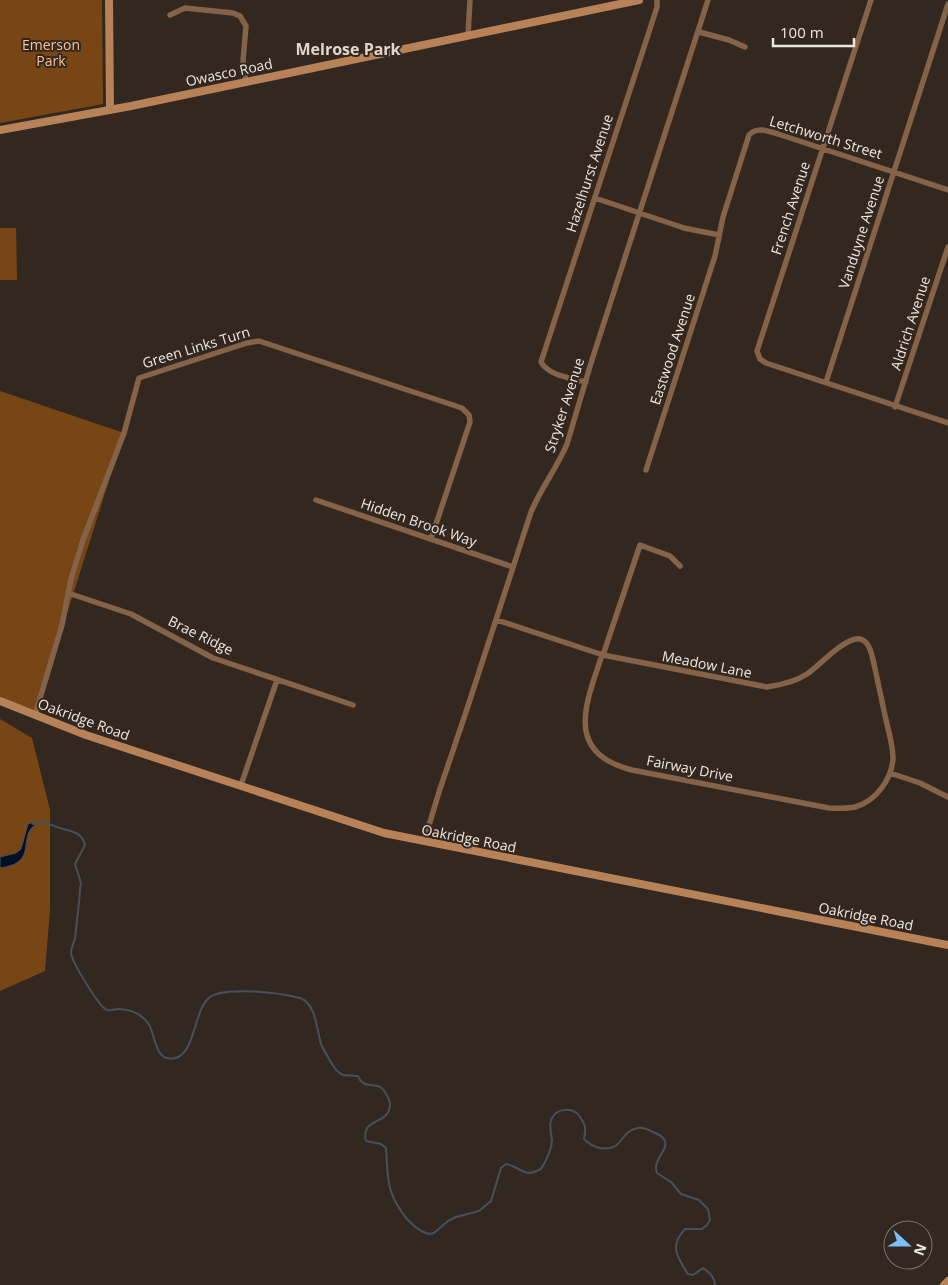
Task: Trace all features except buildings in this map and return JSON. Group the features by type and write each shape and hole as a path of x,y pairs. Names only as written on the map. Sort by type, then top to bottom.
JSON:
{"street":[{"path":"108,0 110,110"},
{"path":"468,35 470,0"},
{"name":"Owasco Road","path":"0,130 110,110 639,0"},
{"name":"Hazelhurst Avenue","path":"586,382 547,370 541,362 651,26 657,7 657,0"},
{"name":"Stryker Avenue","path":"424,842 436,800 536,500 567,444 708,0"},
{"name":"French Avenue","path":"826,382 763,361 757,352 871,0"},
{"name":"Vanduyne Avenue","path":"826,382 948,4"},
{"path":"170,15 185,8 232,13 240,16 246,26 243,61 246,82"},
{"path":"699,32 729,40 745,47"},
{"name":"Letchworth Street","path":"719,235 749,135 760,130 823,148 948,190"},
{"path":"594,198 690,230 719,235"},
{"name":"Eastwood Avenue","path":"646,470 715,256 719,235"},
{"name":"Aldrich Avenue","path":"895,407 948,247"},
{"name":"Green Links Turn","path":"35,715 62,625 82,540 124,433 139,378 247,343 260,341 462,408 469,415 470,422 431,539"},
{"path":"826,382 895,407 948,423"},
{"name":"Hidden Brook Way","path":"316,500 514,567"},
{"name":"Fairway Drive","path":"680,566 670,556 640,546 588,697 585,711 585,728 588,740 605,760 615,765 675,778 828,808 857,806 872,798 885,783 890,773 893,758 877,679"},
{"name":"Brae Ridge","path":"68,593 132,614 213,658 353,705"},
{"name":"Meadow Lane","path":"497,620 603,655 767,687 793,681 806,674 846,644 858,638 867,643 877,679"},
{"path":"241,785 277,680"},
{"name":"Oakridge Road","path":"0,701 86,735 368,828 424,842 948,945"},
{"path":"890,773 920,783 948,797"},
{"path":"944,1285 948,1281"}],"green space":[{"name":"Emerson Park","path":"0,0 102,0 103,104 0,123"},
{"path":"0,228 16,228 17,280 0,280"},
{"path":"0,391 124,433 35,715 0,702"},
{"path":"0,719 32,738 50,810 50,910 45,971 0,991"}],"water":[{"path":"35,822 27,836 23,856 12,865 0,868 0,857 16,853 21,849 28,824"}],"waterway":[{"path":"33,824 47,823 76,833 81,837 85,845 75,864 81,883 75,938 71,953 86,984 103,1007 107,1010 127,1010 142,1017 151,1028 159,1052 168,1058 175,1058 187,1048 200,1011 210,997 240,991 291,996 305,1001 313,1011 321,1044 335,1069 343,1075 358,1076 365,1084 380,1087 388,1098 390,1102 388,1112 367,1128 365,1133 366,1141 381,1144 386,1148 389,1185 395,1201 407,1219 420,1230 430,1234 434,1233 456,1217 479,1211 491,1201 501,1168 506,1164 512,1165 526,1173 541,1169 551,1147 551,1120 557,1113 570,1110 574,1111 583,1122 585,1130 584,1139 595,1147 613,1147 627,1133 638,1128 648,1130 663,1138 665,1145 658,1160 657,1173 671,1182 681,1194 699,1200 708,1209 710,1220 702,1229 685,1229 677,1241 676,1252 688,1274 693,1275 703,1268 711,1275 715,1285"}],"district":[{"name":"Melrose Park","path":"348,49"}]}
